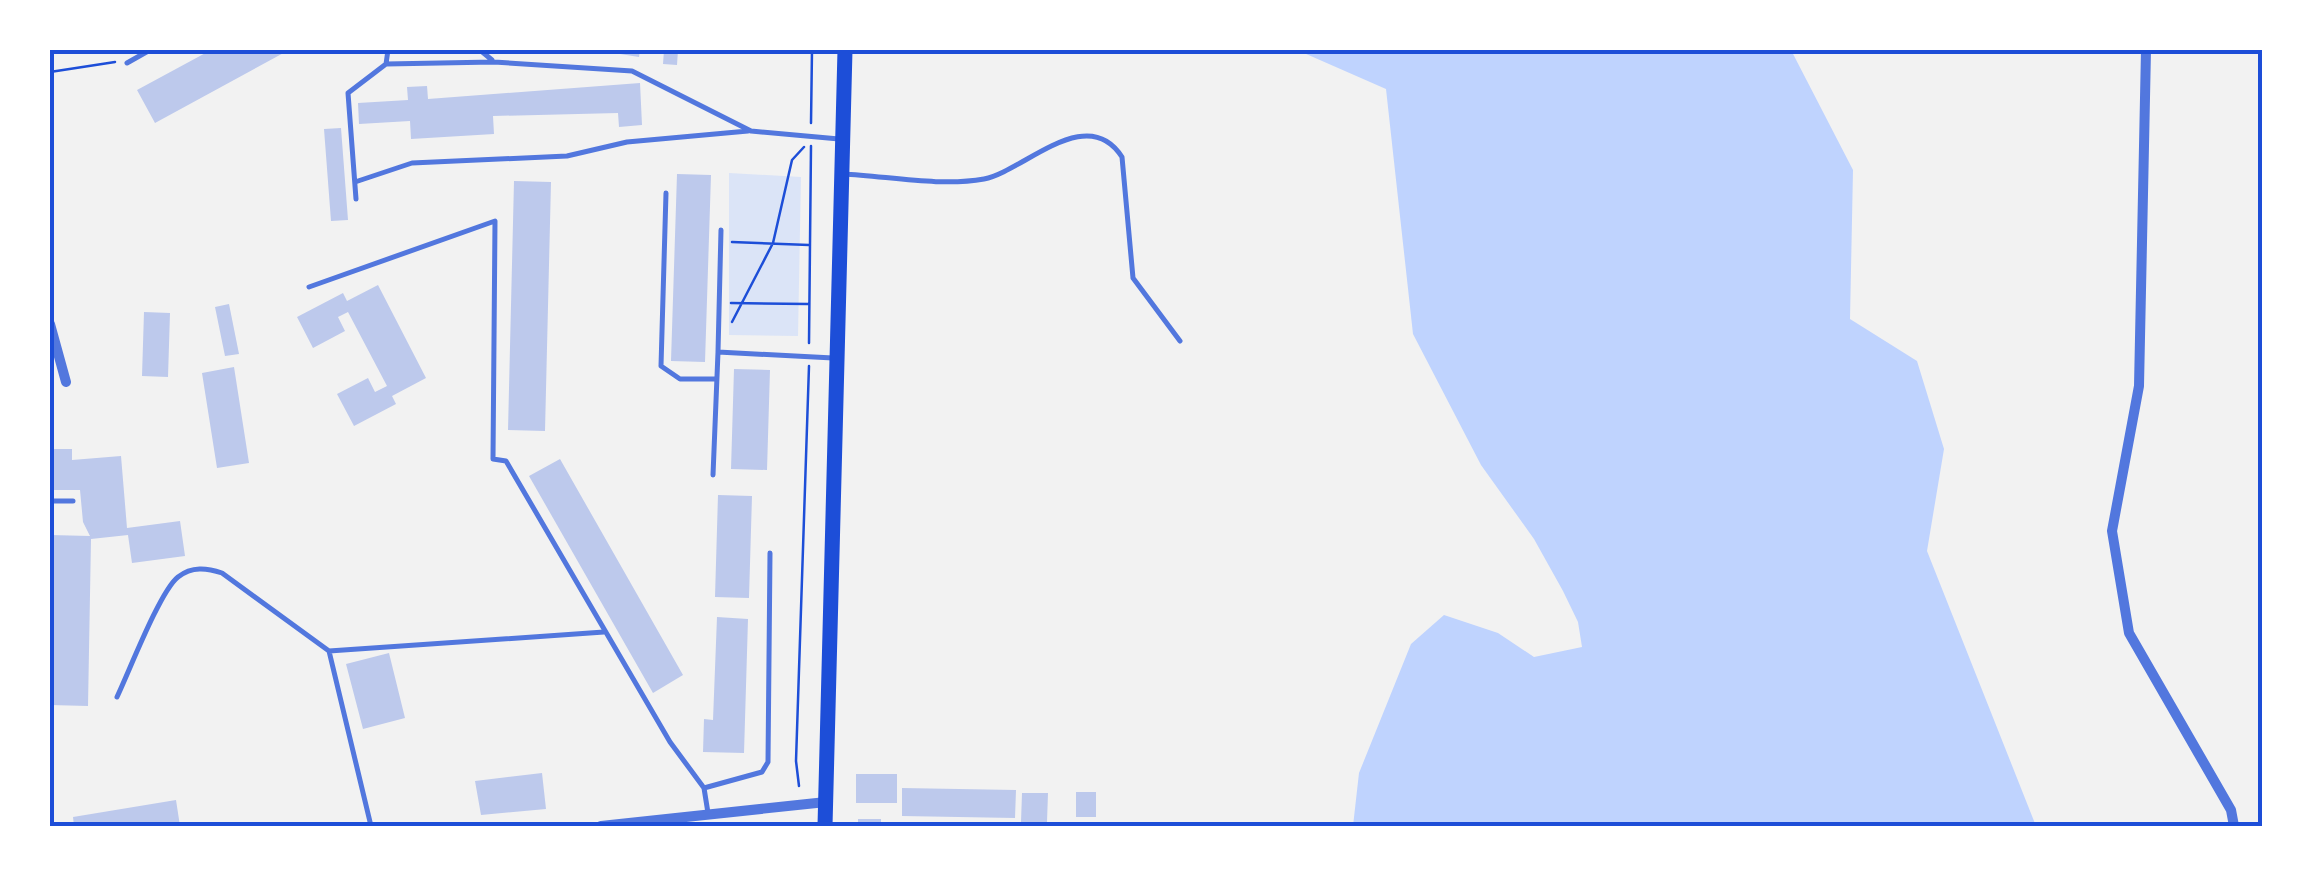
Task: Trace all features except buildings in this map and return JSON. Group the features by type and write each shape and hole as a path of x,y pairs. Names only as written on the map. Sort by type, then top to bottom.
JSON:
{"main road":[{"path":"826,826 845,50"}],"street":[{"path":"2146,50 2139,386 2112,531 2129,632 2231,810 2234,826"},
{"path":"50,324 66,382"},
{"path":"601,826 826,802"}],"lane":[{"path":"126,63 150,50"},
{"path":"386,64 388,50"},
{"path":"480,50 494,62"},
{"path":"356,199 348,93 386,64 494,62 632,70 751,131"},
{"path":"354,182 412,162 567,156 627,142 751,131 842,139"},
{"path":"840,174 982,179 1050,146 1086,135 1099,137 1122,157 1133,278 1180,341"},
{"path":"666,193 661,366 680,379 714,380"},
{"path":"309,287 495,221 493,459 506,461 670,742 704,788 708,816"},
{"path":"713,475 721,230"},
{"path":"718,352 836,358"},
{"path":"50,501 73,500"},
{"path":"704,788 762,772 768,762 770,553"},
{"path":"117,697 171,584 189,570 205,568 222,573 329,651 604,632"},
{"path":"329,651 372,826"}],"path":[{"path":"800,786 796,761 809,358 812,50"},
{"path":"50,72 104,61 126,63"},
{"path":"718,342 745,303 773,244 792,160 811,138"},
{"path":"720,242 810,245"},
{"path":"719,303 810,304"}],"shaded area":[{"path":"729,173 801,177 798,336 729,335"}],"water":[{"path":"1297,50 1791,50 1853,170 1850,319 1917,361 1944,449 1927,551 2036,826 1353,826 1359,773 1411,644 1444,615 1498,633 1534,657 1582,647 1578,622 1563,591 1534,539 1481,465 1413,334 1386,89"}]}
